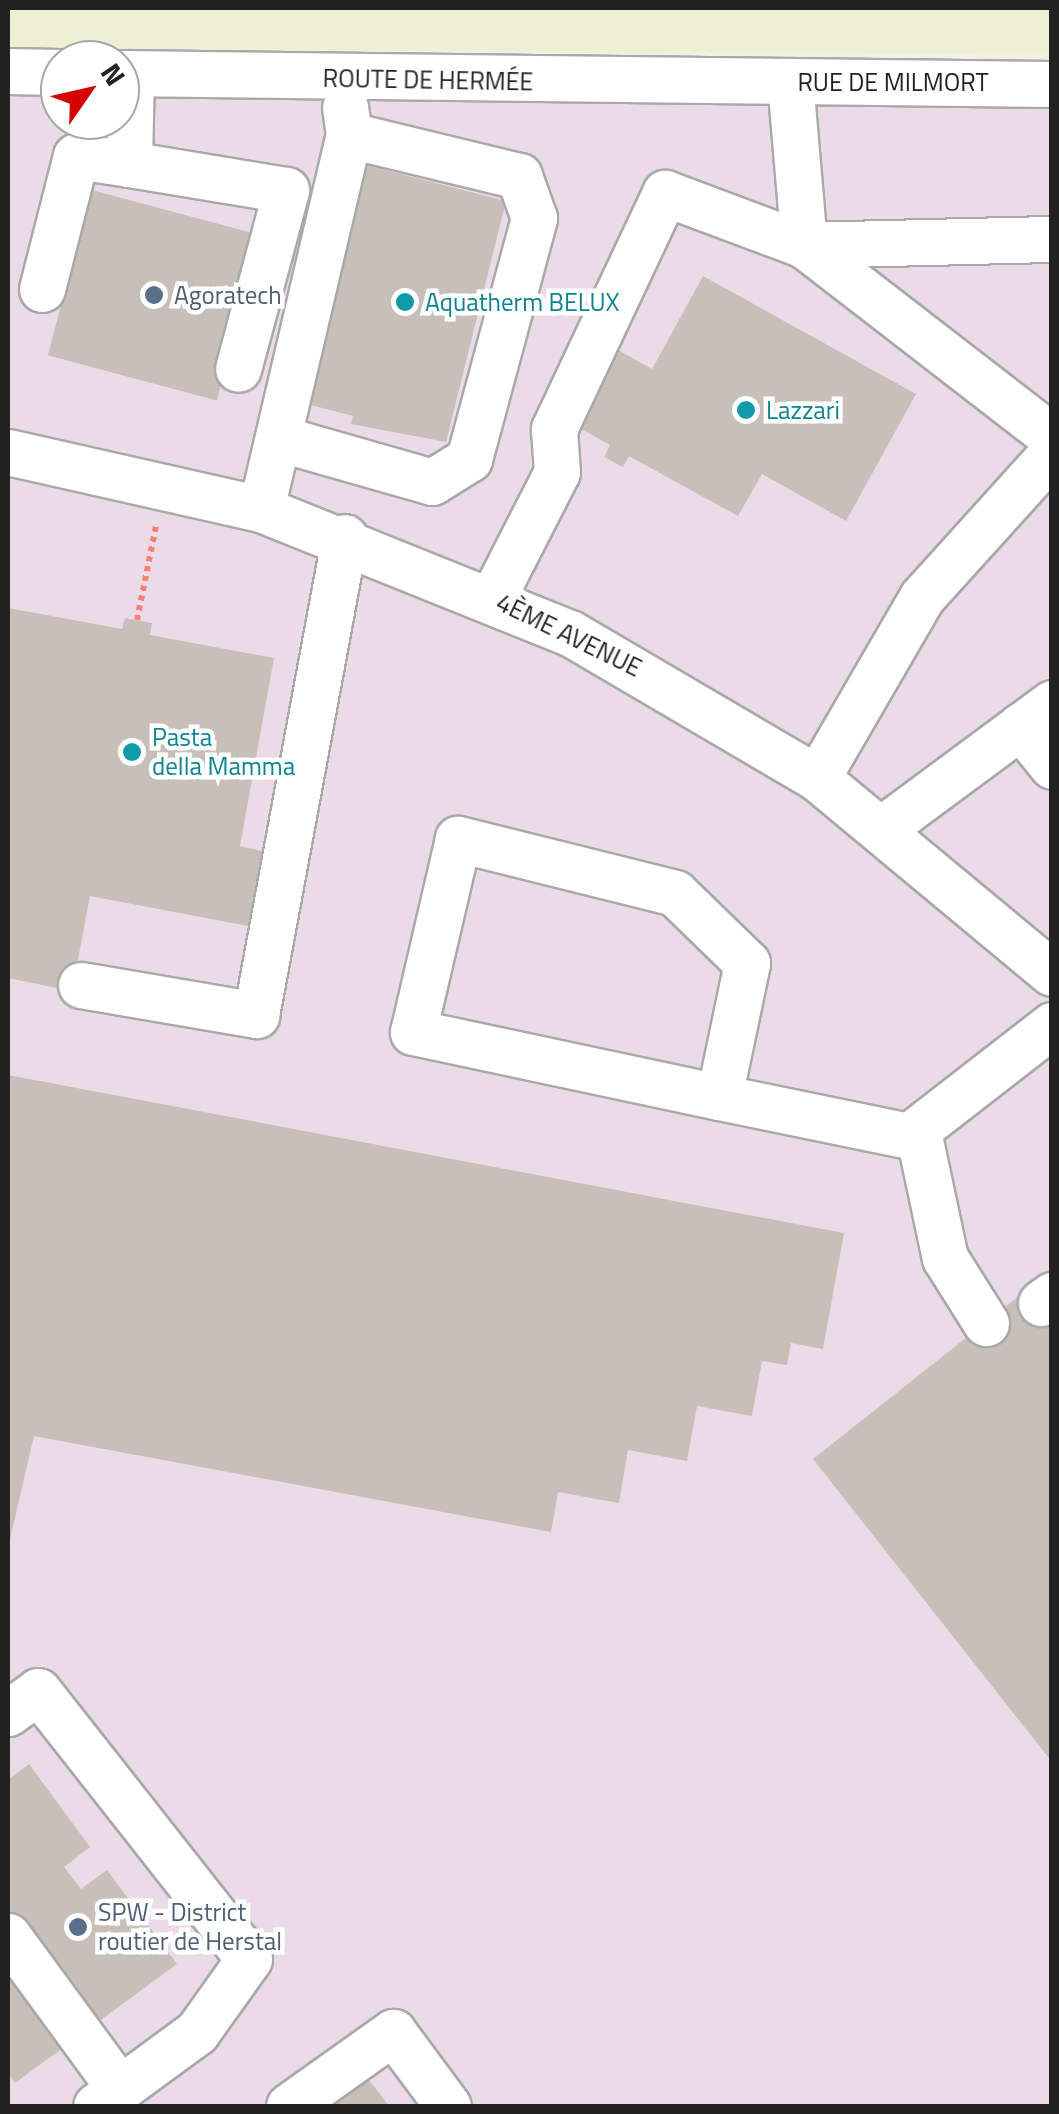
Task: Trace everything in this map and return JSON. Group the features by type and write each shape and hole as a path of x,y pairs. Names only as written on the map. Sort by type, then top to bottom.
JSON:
{"street":[{"path":"8,71 40,72"},
{"name":"ROUTE DE HERMÉE","path":"140,73 340,79 735,81"},
{"path":"261,509 350,135 340,79"},
{"name":"RUE DE MILMORT","path":"735,81 1052,84"},
{"path":"790,82 804,245"},
{"path":"278,438 432,482 469,459 534,218 519,176 350,135"},
{"path":"128,140 129,164"},
{"path":"42,289 76,156 286,190 238,370"},
{"path":"494,597 557,472 554,429 665,192 804,245 1052,437"},
{"path":"804,245 1052,239"},
{"name":"4ÈME AVENUE","path":"8,452 261,509 345,537 494,597 656,677 817,778 883,828 1052,974"},
{"path":"817,778 922,597 1052,453"},
{"path":"82,984 256,1015 345,537"},
{"path":"883,828 1043,711 1052,766"},
{"path":"719,1097 747,963 675,893 458,840 414,1032 719,1097 919,1136"},
{"path":"919,1136 1052,1025"},
{"path":"919,1136 945,1258 986,1323"},
{"path":"8,1713 38,1691 249,1959 197,2032 108,2098 8,1936"},
{"path":"289,2106 393,2032 448,2106"}],"path":[{"path":"138,521 172,529"},
{"path":"137,620 156,526"}],"shaded area":[{"path":"8,75 40,76 40,140 140,140 140,79 1051,103 1051,2106 8,2106"}],"green space":[{"path":"8,8 1052,8 1051,55 140,49 140,40 40,40 40,48 8,48"}],"building":[{"name":"Aquatherm BELUX","path":"362,164 506,201 446,442 351,424 353,416 303,403"},
{"name":"Agoratech","path":"92,190 261,235 217,400 48,355"},
{"name":"Lazzari","path":"703,276 916,394 846,521 762,474 738,516 629,456 623,467 604,457 610,445 576,426 618,350 652,369"},
{"name":"Pasta della Mamma","path":"8,608 122,629 125,618 152,623 150,635 274,658 240,846 262,851 248,926 90,896 72,991 8,978"},
{"path":"8,1075 844,1233 823,1349 791,1343 787,1365 762,1361 752,1416 697,1406 687,1461 628,1450 619,1503 558,1492 551,1532 34,1436 8,1548"},
{"path":"1029,1288 1052,1316 1052,1762 813,1459"},
{"name":"SPW - District routier de Herstal","path":"29,1764 90,1847 64,1867 81,1889 107,1870 177,1964 15,2083 8,2073 8,1780"},
{"path":"369,2080 389,2106 332,2106"}],"place":[{"name":"Agoratech","path":"154,295"},
{"name":"Aquatherm BELUX","path":"405,302"},
{"name":"Lazzari","path":"746,410"},
{"name":"Pasta della Mamma","path":"132,752"},
{"name":"SPW - District routier de Herstal","path":"78,1927"}]}
